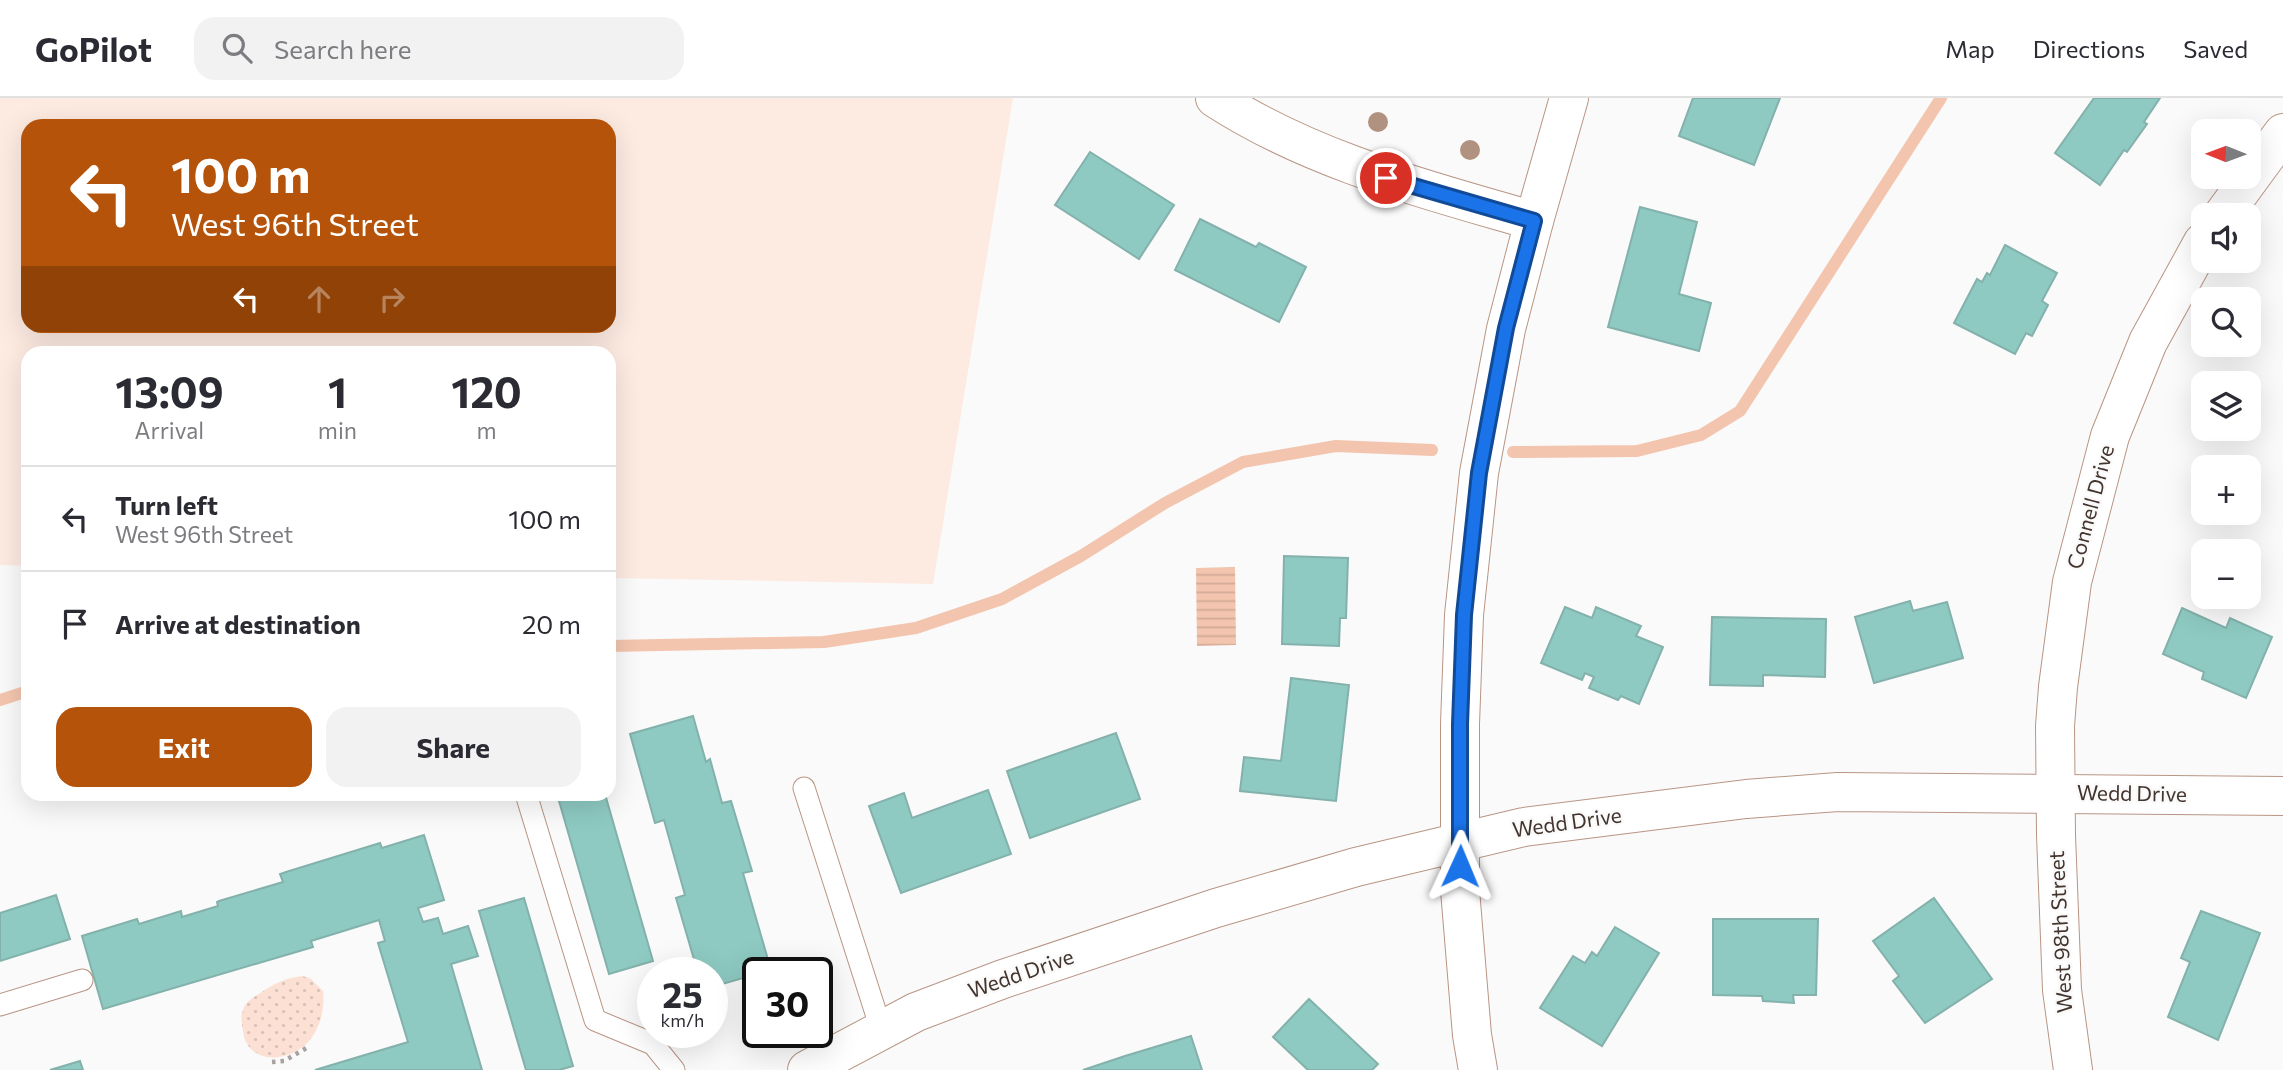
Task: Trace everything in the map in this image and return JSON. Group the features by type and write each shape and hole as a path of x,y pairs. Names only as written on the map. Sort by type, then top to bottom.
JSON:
{"street":[{"path":"1215,98 1332,158 1386,178 1534,221"},
{"path":"1478,1070 1472,1035 1460,890 1460,736 1464,629 1479,473 1506,328 1569,98"},
{"path":"2232,203 2283,133"},
{"name":"Connell Drive","path":"2055,793 2058,687 2075,567 2110,436 2148,342 2191,264"},
{"name":"Wedd Drive","path":"807,1070 916,1012 1003,979 1216,908 1356,867 1524,827 1746,799 1838,792 2283,796"},
{"name":"West 98th Street","path":"2055,793 2062,990 2073,1070"}],"lane":[{"path":"804,788 881,1029"},
{"path":"528,801 595,1020 653,1044 674,1070"},
{"path":"0,1005 82,980"}],"path":[{"path":"272,1062 284,1062 310,1045"}],"shaded area":[{"path":"0,98 1013,98 933,584 616,578 616,346 21,346 21,566 0,565"},
{"path":"1235,567 1236,645 1197,646 1196,568"},
{"path":"302,976 310,978 323,991 318,1027 297,1051 278,1057 259,1055 246,1042 242,1020 244,1007 271,986"}],"building":[{"path":"1693,98 1780,98 1754,165 1679,136"},
{"path":"2094,98 2160,98 2144,122 2147,124 2127,152 2124,150 2100,185 2055,153"},
{"path":"1090,152 1174,205 1139,259 1055,205"},
{"path":"1640,207 1697,222 1679,294 1711,303 1699,351 1608,327"},
{"path":"1200,219 1256,247 1259,243 1306,267 1279,322 1175,270"},
{"path":"2005,245 2057,273 2042,301 2048,305 2032,336 2026,333 2015,354 1954,323 1977,279 1982,282 1987,273 1990,275"},
{"path":"1284,556 1348,558 1346,618 1340,618 1339,646 1282,644"},
{"path":"1910,601 1913,611 1947,602 1963,658 1874,683 1855,617"},
{"path":"1565,607 1592,618 1596,607 1641,626 1636,636 1663,647 1639,704 1621,696 1618,700 1589,688 1594,677 1585,673 1582,680 1541,663"},
{"path":"2182,608 2226,628 2230,618 2272,637 2246,698 2202,679 2204,672 2163,654"},
{"path":"1712,617 1826,619 1825,677 1763,675 1763,686 1710,685"},
{"path":"1291,678 1349,685 1336,801 1240,791 1244,757 1281,761"},
{"path":"693,716 706,762 710,759 722,803 731,801 752,871 743,873 767,957 742,957 742,978 728,982 728,957 693,957 676,898 685,895 664,820 655,823 630,734"},
{"path":"1116,733 1140,799 1030,838 1007,771"},
{"path":"988,790 1011,854 901,893 869,806 904,793 912,818"},
{"path":"559,801 607,801 652,957 637,957 637,966 609,974"},
{"path":"424,835 444,900 418,908 423,922 438,918 443,934 468,926 478,956 451,964 482,1070 315,1070 408,1042 378,943 385,941 379,920 311,941 313,947 103,1009 82,936 137,919 139,924 181,911 182,917 218,906 219,901 283,882 280,874 380,843 382,848"},
{"path":"56,895 70,939 0,961 0,913"},
{"path":"524,898 573,1066 559,1070 526,1070 479,911"},
{"path":"1934,898 1992,979 1925,1023 1893,981 1899,976 1873,941"},
{"path":"2201,911 2260,933 2218,1040 2168,1017 2190,962 2181,958"},
{"path":"1713,919 1818,919 1816,995 1793,995 1794,1003 1763,1001 1762,996 1713,995"},
{"path":"1615,927 1659,953 1602,1046 1540,1008 1573,956 1585,963 1592,952 1597,956"},
{"path":"1309,999 1378,1064 1372,1070 1308,1070 1273,1037"},
{"path":"1191,1036 1202,1070 1083,1070 1125,1056"},
{"path":"80,1061 83,1070 50,1070"}],"waterway":[{"path":"1513,452 1637,451 1701,435 1740,411 1941,98"},
{"path":"616,646 824,642 916,628 1002,599 1081,556 1165,503 1243,462 1336,446 1432,450"},
{"path":"0,700 21,693"}],"route":[{"path":"1386,178 1534,221 1506,328 1479,473 1464,615 1460,724 1460,866"}]}
